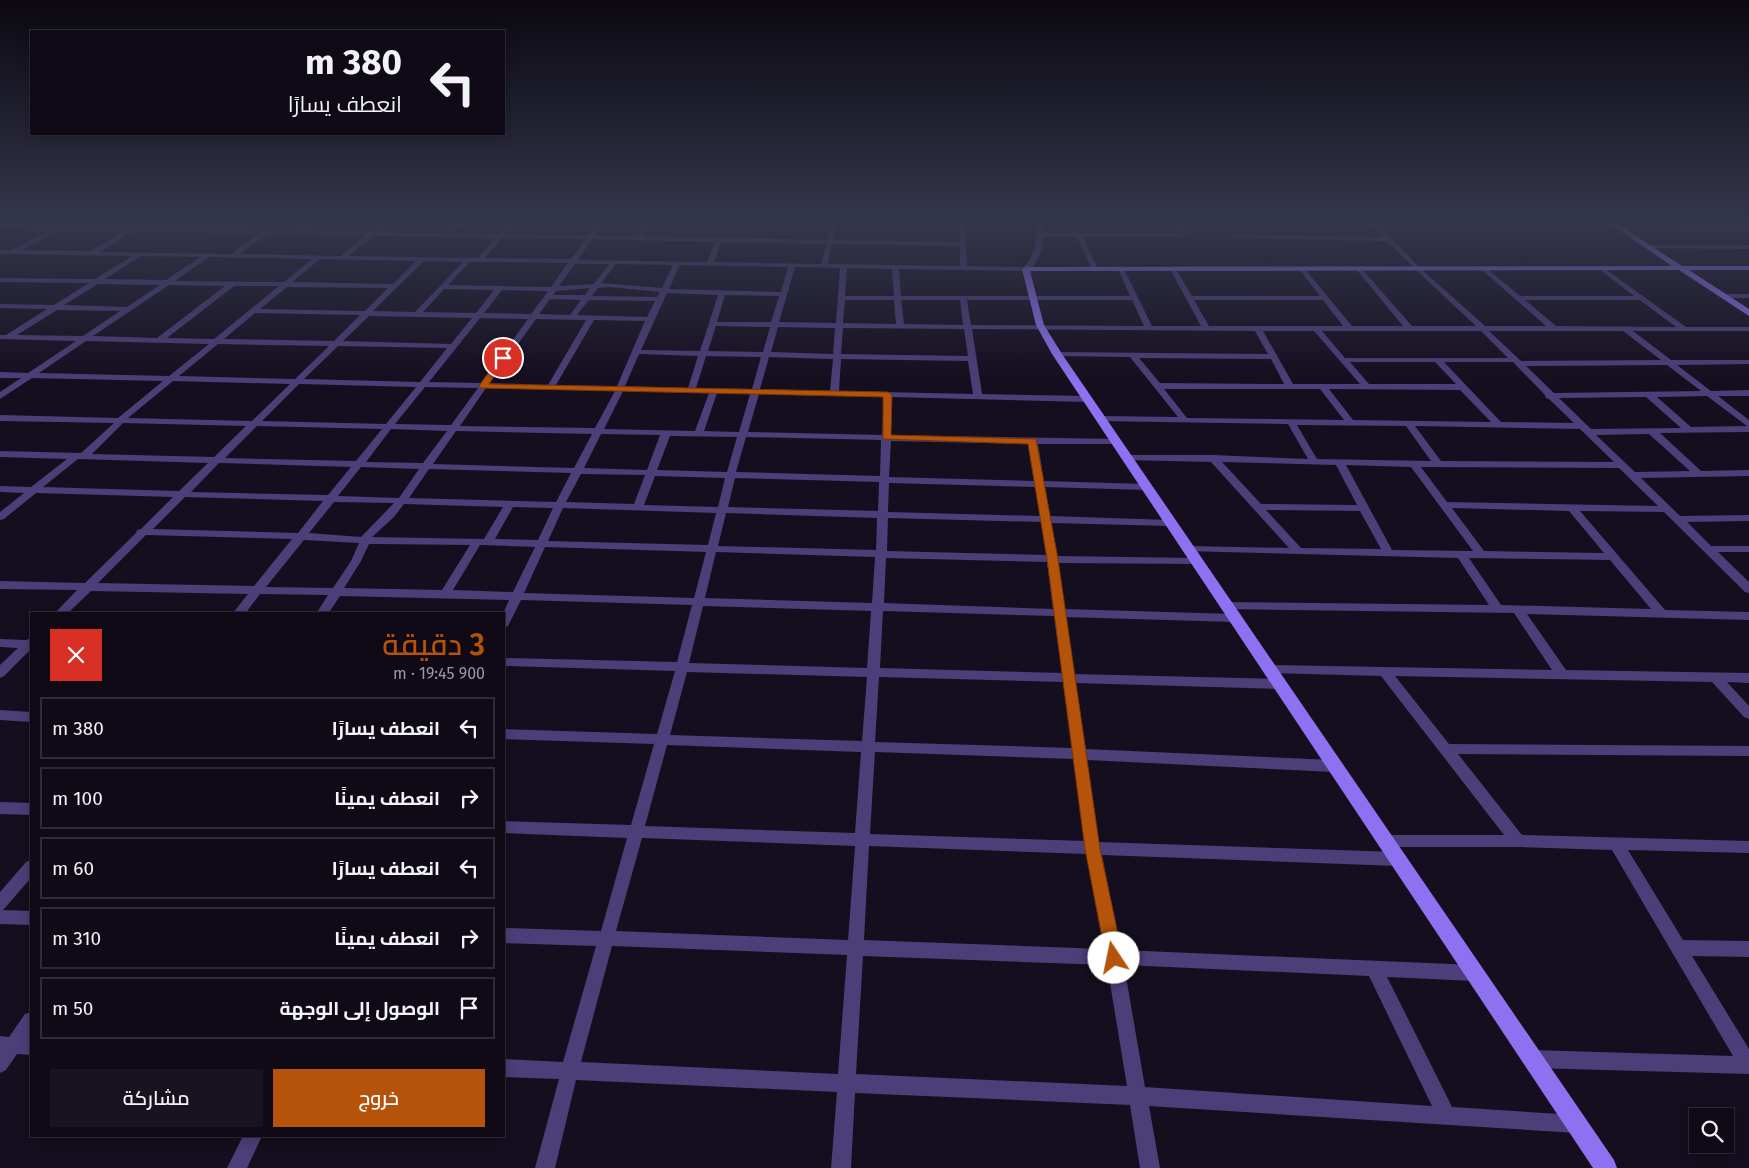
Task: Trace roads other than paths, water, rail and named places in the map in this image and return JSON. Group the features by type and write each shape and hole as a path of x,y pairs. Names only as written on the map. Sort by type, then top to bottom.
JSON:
{"street":[{"path":"0,342 4,337 105,276"},
{"path":"0,396 178,276"},
{"path":"0,517 110,433 121,419 297,276"},
{"path":"62,612 141,532 404,276"},
{"path":"417,314 452,276"},
{"path":"323,612 360,554 364,540 402,500 563,276"},
{"path":"572,317 604,276"},
{"path":"505,621 560,505 620,389 650,319 672,276"},
{"path":"545,1168 570,1070 608,939 682,667 731,474 789,276"},
{"path":"834,394 843,276"},
{"path":"896,276 900,327"},
{"path":"1028,276 1042,328 1057,354 1606,1168"},
{"path":"1124,276 1149,328"},
{"path":"1178,276 1208,329"},
{"path":"1307,276 1349,328"},
{"path":"1365,276 1409,328"},
{"path":"1425,276 1482,328 1549,396 1749,589"},
{"path":"1492,276 1553,328"},
{"path":"1611,276 1684,329"},
{"path":"1693,276 1749,313"},
{"path":"0,280 393,286"},
{"path":"158,340 232,284"},
{"path":"549,293 596,286 620,286 662,295"},
{"path":"441,287 500,288 586,298 784,294"},
{"path":"240,612 500,288"},
{"path":"691,391 722,294"},
{"path":"1724,296 1749,296"},
{"path":"841,298 1135,298"},
{"path":"963,298 978,397"},
{"path":"1190,298 1324,298"},
{"path":"1519,298 1641,298"},
{"path":"0,306 129,309"},
{"path":"254,311 650,319"},
{"path":"550,388 591,318"},
{"path":"713,324 967,328 1749,329"},
{"path":"1316,328 1367,387"},
{"path":"1258,329 1290,387"},
{"path":"1625,329 1749,424"},
{"path":"4,337 452,346"},
{"path":"636,352 972,359"},
{"path":"1057,354 1274,356"},
{"path":"1132,354 1185,421"},
{"path":"1436,359 1499,425"},
{"path":"1343,360 1749,362"},
{"path":"0,375 294,383 1087,399"},
{"path":"1158,386 1462,387"},
{"path":"1323,387 1350,422"},
{"path":"698,434 714,391"},
{"path":"1549,396 1749,392"},
{"path":"1648,394 1689,430"},
{"path":"841,1168 882,554 888,395"},
{"path":"0,418 121,419 886,438 1115,441"},
{"path":"1100,419 1499,425 1652,431 1749,429"},
{"path":"1291,422 1314,462"},
{"path":"1409,424 1438,464"},
{"path":"1652,431 1698,473"},
{"path":"638,507 666,433"},
{"path":"1033,441 1060,614 1067,677 1092,849 1114,958 1150,1168"},
{"path":"0,454 1040,482 1146,487"},
{"path":"1125,456 1314,462 1622,466"},
{"path":"1213,458 1298,550"},
{"path":"1339,462 1388,553"},
{"path":"1414,464 1481,555"},
{"path":"1631,475 1749,472"},
{"path":"0,489 1170,523"},
{"path":"445,594 510,504"},
{"path":"1445,506 1666,508"},
{"path":"1259,507 1363,508"},
{"path":"1572,508 1661,613"},
{"path":"1676,519 1749,518"},
{"path":"141,532 1052,559 1196,561"},
{"path":"1188,549 1613,557"},
{"path":"1708,549 1749,549"},
{"path":"1462,555 1498,609"},
{"path":"0,585 445,594 878,609 1234,618"},
{"path":"1226,606 1498,609 1749,616"},
{"path":"1518,610 1561,673"},
{"path":"0,643 30,644"},
{"path":"0,673 30,645"},
{"path":"505,662 1279,684"},
{"path":"1269,669 1749,678"},
{"path":"1384,671 1518,841"},
{"path":"1716,678 1749,714"},
{"path":"0,716 30,717"},
{"path":"505,734 1079,754 1334,766"},
{"path":"1444,749 1749,751"},
{"path":"0,808 30,809"},
{"path":"505,827 1397,859"},
{"path":"1385,841 1518,841 1749,847"},
{"path":"1616,843 1749,1064"},
{"path":"0,904 30,868"},
{"path":"0,917 30,918"},
{"path":"505,935 1474,973"},
{"path":"1680,948 1749,949"},
{"path":"1374,969 1447,1116"},
{"path":"0,1064 7,1045 30,1021"},
{"path":"7,1045 30,1046"},
{"path":"1532,1059 1749,1064"},
{"path":"505,1068 1139,1096 1576,1124"},
{"path":"237,1168 252,1137"}]}
